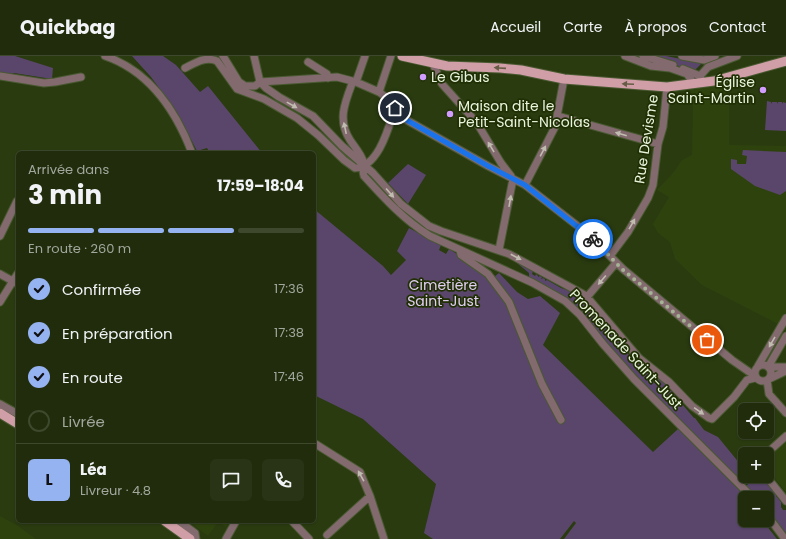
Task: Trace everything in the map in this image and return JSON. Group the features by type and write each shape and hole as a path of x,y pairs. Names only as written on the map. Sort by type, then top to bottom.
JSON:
{"main road":[{"path":"403,56 432,64 447,66 500,68 520,70 564,79 667,87 786,61"},
{"path":"0,413 16,423"},
{"path":"168,523 190,539"}],"street":[{"path":"105,56 119,61 130,68 155,90 167,104 191,151"},
{"path":"223,56 237,80 242,85 251,87 260,82 337,77 379,92 403,118 525,185 588,234 616,263 736,364 760,381 768,380 786,371"},
{"path":"254,56 260,82 279,97 313,116 342,146 365,163"},
{"path":"365,56 345,101 343,116 345,132 365,163 401,204 429,226 500,250 518,258 588,297 639,358 669,382 692,406 712,419 734,397 747,380 755,377"},
{"path":"379,92 391,56"},
{"path":"625,56 651,66 670,68 687,74 699,81"},
{"path":"643,56 670,64 699,81"},
{"path":"682,56 704,60 715,56"},
{"path":"699,81 708,67 737,56"},
{"path":"185,68 203,58 217,61 237,89 264,99 302,122 352,166 358,168 365,163 384,142 395,108"},
{"path":"308,62 327,74 328,78"},
{"path":"432,64 440,81 447,91 477,123 500,163 513,179 500,250"},
{"path":"0,76 44,83 81,78"},
{"path":"525,185 555,127 564,79"},
{"name":"Rue Devisme","path":"610,256 628,232 648,198 653,185 658,144 663,127 667,87"},
{"path":"558,116 658,144"},
{"name":"Promenade Saint-Just","path":"365,163 362,169 364,176 406,219 430,236 534,283 557,295 569,304 634,379 746,491"},
{"path":"0,236 16,203"},
{"path":"459,250 461,255 488,274 509,302 542,384 561,420"},
{"path":"588,297 616,263"},
{"path":"0,274 15,283 0,302"},
{"path":"755,377 754,372 786,319"},
{"path":"768,367 786,336"},
{"path":"736,364 758,367 763,365 768,367 786,367"},
{"path":"768,367 771,372 768,380 770,394 786,413"},
{"path":"0,404 16,413"},
{"path":"774,447 786,436"},
{"path":"316,444 360,472 370,496 384,539"},
{"path":"772,483 786,501"},
{"path":"327,535 370,496"},
{"path":"182,523 195,533 196,539"},
{"path":"226,539 235,523"},
{"path":"294,523 310,539"},
{"path":"774,524 785,539"}],"shaded area":[{"path":"729,81 729,145 786,146 786,312 778,324 702,285 675,259 670,242 658,233 653,224 669,197 657,190 673,173 682,160 692,155 693,109 690,87"},
{"path":"786,441 786,492 774,477 774,452"},
{"path":"0,516 18,526 36,539 0,539"},
{"path":"191,523 217,523 208,536"},
{"path":"220,523 228,523 226,527"}],"green space":[{"path":"0,56 15,56 53,68 52,79 14,73 0,78"},
{"path":"132,56 163,56 176,65 200,92 208,86 260,151 209,151 207,148 197,151 178,114 151,77"},
{"path":"648,56 666,56 691,61 702,61 702,63 694,71"},
{"path":"767,101 771,102 772,104 772,102 777,102 777,104 778,102 782,102 782,104 783,102 786,103 786,131 765,130"},
{"path":"743,150 786,152 786,191 780,195 755,186 731,169 731,159 737,160 737,164 746,164 747,156 742,155"},
{"path":"408,164 426,175 408,204 388,183"},
{"name":"Cimetière Saint-Just","path":"316,211 383,266 391,275 406,260 397,251 409,228 441,245 439,250 446,254 449,249 451,250 489,277 506,301 538,382 560,421 562,418 544,383 511,301 494,277 499,273 517,292 528,299 540,296 560,313 543,345 653,452 678,429 740,491 738,491 738,527 768,527 777,539 564,539 576,523 574,521 560,539 433,539 424,533 436,484 363,419 316,396"},
{"path":"517,261 533,271 532,274 535,276 536,274 538,277 542,277 541,279 543,278 545,281 547,280 581,297 586,306 593,309 596,315 607,323 608,328 621,342 632,360 639,362 644,370 662,381 704,430 718,437 738,461 738,478 614,353 583,312 559,293 529,279 529,273 517,263"},
{"path":"749,483 766,483 773,491 750,491 746,486"},
{"path":"774,492 781,502 781,507 783,510 786,510 786,539 774,522"}],"way so far":[{"path":"593,239 622,269 707,340"}],"place":[{"name":"Le Gibus","path":"423,77"},
{"name":"Église Saint-Martin","path":"763,90"},
{"name":"Maison dite le Petit-Saint-Nicolas","path":"450,114"}],"route":[{"path":"395,108 403,118 525,185 593,239"}]}
